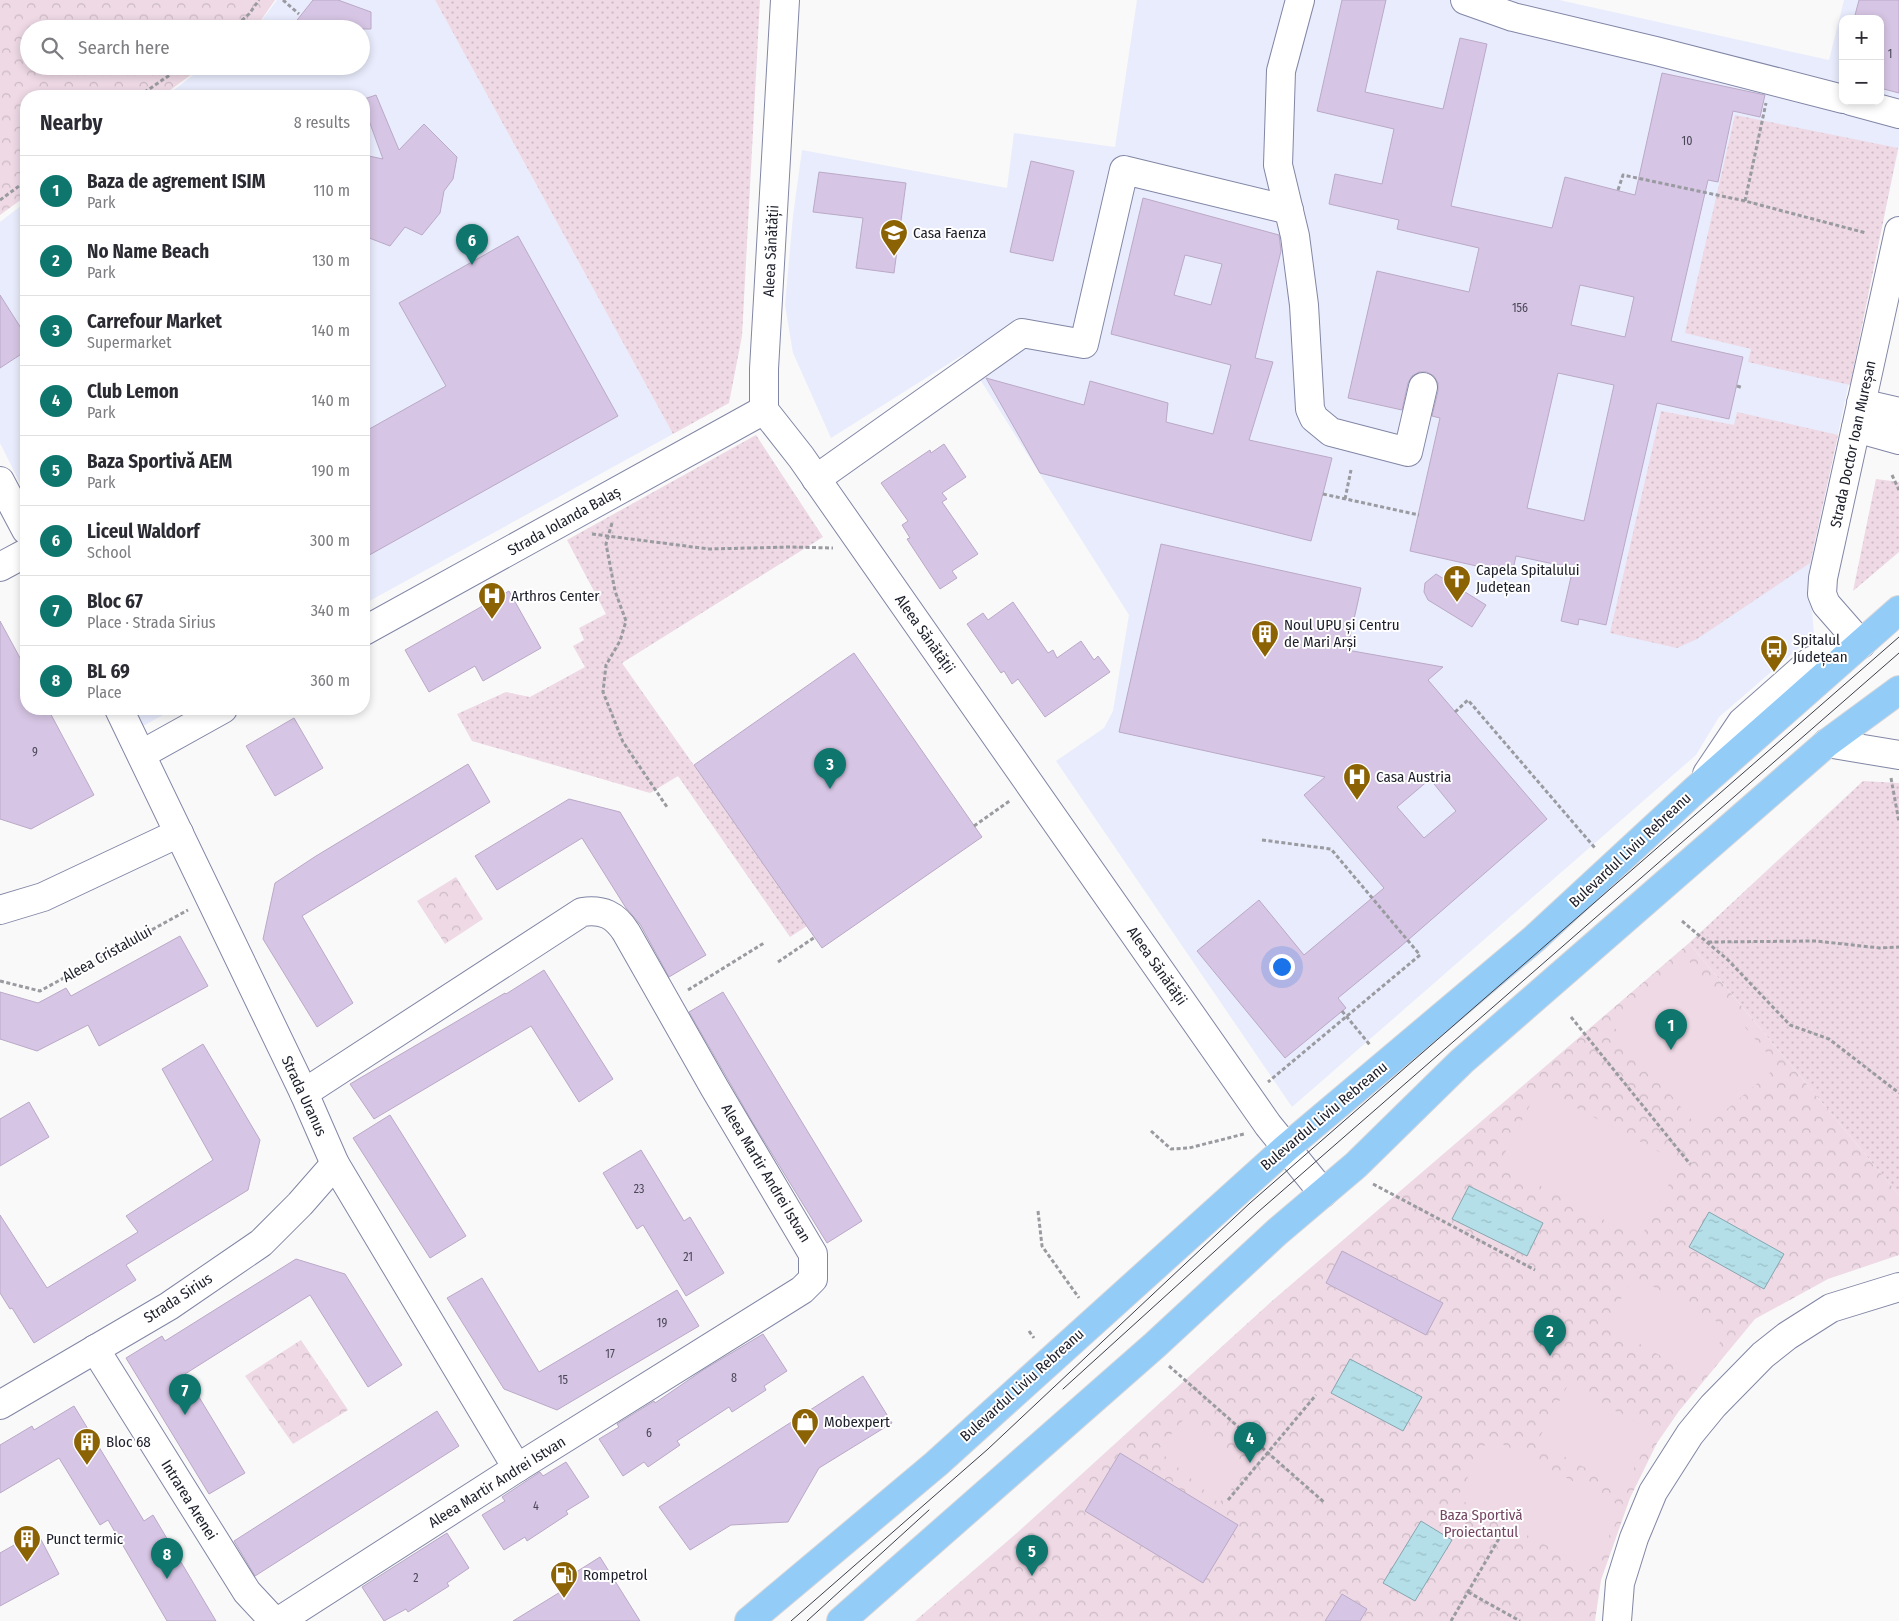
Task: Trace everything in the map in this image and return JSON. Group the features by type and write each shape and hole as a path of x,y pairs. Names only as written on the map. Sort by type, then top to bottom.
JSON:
{"main road":[{"name":"Bulevardul Liviu Rebreanu","path":"749,1621 936,1464 1286,1148 1534,939 1694,792 1899,610"},
{"path":"841,1621 1155,1345 1277,1232 1356,1165 1462,1062 1827,743 1899,690"}],"street":[{"name":"Aleea Sănătății","path":"785,0 764,369 764,410 816,479 1268,1125 1323,1193"},
{"path":"1300,0 1281,71 1278,165 1295,236 1304,306 1310,409 1314,418 1331,432 1408,452 1423,387"},
{"path":"1465,0 1513,17 1839,98"},
{"path":"1866,105 1899,114"},
{"path":"816,479 1022,333 1084,344 1124,170 1289,210"},
{"name":"Strada Doctor Ioan Mureșan","path":"1862,644 1826,604 1822,594 1823,578 1899,231"},
{"name":"Strada Iolanda Balaș","path":"370,628 764,410"},
{"path":"1859,416 1899,412"},
{"path":"1859,416 1899,440"},
{"path":"0,481 20,519"},
{"path":"0,567 20,556"},
{"name":"Strada Uranus","path":"121,715 142,754 304,1093 335,1164 517,1468"},
{"path":"142,754 212,715"},
{"path":"1827,743 1895,754"},
{"path":"0,910 43,898 179,833"},
{"name":"Aleea Martir Andrei Istvan","path":"278,1621 517,1468 802,1290 813,1279 814,1254 618,919 596,910 582,912 304,1093"},
{"name":"Strada Sirius","path":"0,1405 170,1306 261,1243 300,1204 335,1164"},
{"path":"1617,1621 1620,1583 1634,1538 1653,1492 1690,1434 1713,1406 1763,1355 1787,1336 1831,1308 1899,1287"},
{"name":"Intrarea Arenei","path":"95,1349 247,1592 274,1621"}],"path":[{"path":"242,20 259,0"},
{"path":"283,0 299,14"},
{"path":"148,90 170,75"},
{"path":"1745,201 1771,80"},
{"path":"1618,190 1623,175 1745,201 1866,233"},
{"path":"0,200 20,185"},
{"path":"1737,386 1743,388"},
{"path":"1345,498 1351,470"},
{"path":"1892,475 1899,490"},
{"path":"1323,494 1418,515"},
{"path":"613,521 606,544 615,591 626,621 620,641 606,665 603,692 623,742 667,807"},
{"path":"590,533 709,549 836,548"},
{"path":"1455,712 1468,700 1596,848"},
{"path":"1895,754 1891,780 1899,822"},
{"path":"974,826 1012,799"},
{"path":"1262,840 1331,849 1420,955 1268,1083"},
{"name":"Aleea Cristalului","path":"0,981 40,991 180,913 211,898"},
{"path":"1682,921 1728,960 1790,1025 1829,1038 1899,1093"},
{"path":"778,962 814,937"},
{"path":"1708,942 1816,941 1880,948 1899,947"},
{"path":"667,1003 764,943"},
{"path":"1342,1011 1370,1046"},
{"path":"1571,1017 1690,1164"},
{"path":"1151,1131 1171,1149 1190,1148 1245,1134"},
{"path":"1373,1183 1534,1270"},
{"path":"1038,1212 1042,1246 1080,1298"},
{"path":"1029,1330 1034,1338"},
{"path":"1167,1364 1325,1503"},
{"path":"1228,1500 1316,1395"},
{"path":"1452,1621 1504,1530"},
{"path":"1468,1592 1520,1621"}],"shaded area":[{"path":"277,0 435,0 673,434 370,601 370,90 174,90 193,75 370,75 370,20 262,20"},
{"path":"1137,0 1559,0 1829,60 1839,20 1839,105 1884,105 1884,15 1840,15 1844,0 1899,0 1899,146 1809,571 1814,635 1719,717 1696,755 1292,1107 1056,761 1104,728 1113,711 1129,615 964,354 831,438 793,353 785,305 793,216 802,150 1007,188 1014,133 1115,147"},
{"path":"20,207 20,483 0,443 0,222"},
{"path":"138,715 163,715 143,726"}],"green space":[{"path":"0,0 275,0 261,20 20,20 20,75 191,75 170,90 20,90 20,200 0,215"},
{"path":"435,0 760,0 742,336 729,403 673,434"},
{"path":"1735,115 1898,148 1850,385 1748,362 1751,349 1685,333"},
{"path":"1661,411 1734,425 1737,412 1838,435 1810,563 1697,639 1677,648 1610,633"},
{"path":"756,435 823,537 622,663 807,926 790,937 678,776 650,793 472,741 457,714 506,692 530,697 585,667 573,646 584,640 579,628 606,614 567,540"},
{"path":"1876,479 1899,482 1899,552 1853,591"},
{"path":"1863,781 1899,783 1899,1195 1689,943"},
{"path":"456,877 483,919 445,944 417,901"},
{"name":"Baza Sportivă Proiectantul","path":"1689,943 1899,1195 1899,1255 1828,1279 1755,1319 1679,1411 1657,1443 1630,1498 1601,1580 1595,1621 915,1621 1018,1532 1272,1301"},
{"path":"1689,961 1778,1066 1701,1131 1613,1026"},
{"path":"1539,1088 1680,1163 1640,1239 1499,1164"},
{"path":"1634,1276 1728,1328 1700,1378 1606,1325"},
{"path":"301,1340 348,1410 293,1444 245,1376"},
{"path":"1568,1385 1654,1432 1623,1488 1537,1442"},
{"path":"1184,1419 1246,1472 1219,1503 1158,1450"},
{"path":"1489,1437 1624,1508 1591,1569 1457,1498"}],"water":[{"path":"1469,1186 1543,1223 1527,1256 1452,1219"},
{"path":"1709,1212 1784,1254 1764,1289 1689,1247"},
{"path":"1350,1359 1422,1397 1403,1431 1331,1393"},
{"path":"1421,1521 1452,1540 1415,1601 1383,1583"}],"building":[{"path":"313,0 338,0 371,12 371,29 370,20 297,20"},
{"path":"1342,0 1386,0 1365,92 1443,109 1460,38 1487,44 1451,206 1552,228 1565,177 1635,195 1662,73 1765,95 1760,117 1733,111 1718,182 1708,180 1671,341 1743,357 1729,419 1657,403 1606,625 1579,619 1578,625 1561,621 1573,568 1516,556 1512,574 1410,551 1440,418 1432,416 1438,383 1434,376 1427,372 1419,372 1412,376 1408,383 1402,410 1348,398 1377,271 1469,292 1479,248 1397,229 1399,220 1329,204 1335,174 1382,184 1394,129 1317,111","holes":["1580,285 1634,297 1625,337 1571,325","1558,373 1614,385 1584,521 1527,508"]},
{"path":"1859,0 1899,0 1899,93 1884,89 1884,15 1855,15"},
{"path":"376,95 399,150 424,124 457,157 453,179 444,191 440,213 422,235 405,227 390,246 370,238 370,156 383,159 370,123 370,97"},
{"path":"1031,161 1074,171 1053,261 1010,252"},
{"path":"819,172 906,183 894,273 856,268 863,218 813,212"},
{"path":"1143,198 1279,235 1281,251 1255,358 1273,362 1249,440 1332,458 1311,541 1040,473 986,378 1084,405 1090,381 1168,403 1166,422 1213,434 1231,365 1111,334","holes":["1185,255 1222,264 1211,305 1174,295"]},
{"path":"518,236 618,416 370,555 370,429 446,386 399,303"},
{"path":"0,295 20,327 20,355 0,368"},
{"path":"944,444 966,477 942,493 947,499 942,502 978,554 952,571 957,578 940,589 907,539 910,538 902,525 908,521 881,483 930,450 931,453"},
{"path":"1161,544 1361,588 1347,650 1443,667 1428,680 1547,819 1400,947 1338,998 1346,1008 1285,1058 1197,951 1259,900 1304,955 1384,888 1304,795 1325,777 1119,732","holes":["1430,779 1456,811 1424,838 1397,807"]},
{"name":"Capela Spitalului Județean","path":"1436,574 1486,605 1472,627 1428,600 1424,592 1425,583"},
{"name":"Arthros Center","path":"509,591 541,648 483,681 475,666 429,692 405,650"},
{"path":"1013,602 1048,653 1053,650 1057,658 1081,641 1094,660 1098,656 1110,672 1045,717 1018,679 1012,684 1004,671 1001,673 967,624 983,613 988,620"},
{"path":"0,621 20,658 20,715 51,715 94,795 31,829 0,819"},
{"path":"854,653 982,837 822,948 694,765"},
{"path":"294,718 323,768 275,796 246,746"},
{"path":"468,764 490,802 302,916 353,1003 317,1027 263,939 275,883"},
{"path":"569,799 620,812 706,955 669,977 640,924 626,908 582,838 497,890 475,856"},
{"path":"180,936 208,986 99,1046 88,1025 37,1051 0,1039 0,992 38,1003 66,988 71,996"},
{"path":"544,970 613,1079 579,1102 531,1026 374,1119 350,1084"},
{"path":"723,992 862,1221 827,1243 753,1123 689,1012"},
{"path":"203,1044 260,1140 248,1190 126,1265 136,1280 34,1343 0,1293 0,1215 47,1288 138,1232 126,1216 213,1160 162,1069"},
{"path":"29,1102 49,1137 0,1166 0,1119"},
{"path":"390,1115 466,1236 430,1258 353,1138"},
{"path":"641,1150 684,1221 690,1217 724,1273 686,1296 643,1225 637,1229 603,1173"},
{"path":"1342,1251 1443,1303 1426,1335 1326,1283"},
{"path":"296,1259 345,1274 402,1365 368,1387 310,1295 185,1374 245,1473 209,1494 126,1358 162,1336 165,1341"},
{"path":"482,1278 539,1372 677,1290 699,1326 557,1410 504,1389 447,1298"},
{"path":"763,1334 787,1371 764,1386 766,1390 732,1412 729,1407 677,1441 680,1445 648,1467 644,1462 623,1476 599,1439 619,1427 617,1424 654,1401 655,1403 703,1370"},
{"name":"Mobexpert","path":"863,1376 892,1423 819,1468 788,1522 731,1525 690,1550 659,1507"},
{"path":"74,1406 144,1521 153,1515 216,1621 167,1621 108,1520 100,1525 59,1458 0,1493 0,1445 32,1426 34,1430"},
{"path":"437,1411 459,1446 255,1576 234,1541"},
{"path":"1120,1453 1238,1525 1203,1583 1085,1511"},
{"path":"566,1462 589,1497 566,1511 568,1514 527,1541 525,1537 504,1550 482,1515 505,1501 502,1497 540,1472 543,1476"},
{"name":"Punct termic","path":"37,1532 59,1574 0,1606 0,1553"},
{"path":"447,1533 469,1568 447,1583 449,1586 408,1612 406,1609 384,1621 362,1587"},
{"path":"600,1557 640,1621 513,1621 570,1586 565,1579"},
{"path":"1342,1594 1367,1609 1360,1621 1325,1621"}],"tram line":[{"path":"791,1621 988,1449 1250,1203 1899,637"},
{"path":"1063,1389 1258,1212 1899,653"},
{"path":"807,1621 929,1510"}],"place":[{"name":"Casa Faenza","path":"894,257"},
{"name":"Liceul Waldorf","path":"472,265"},
{"name":"Capela Spitalului Județean","path":"1457,603"},
{"name":"Arthros Center","path":"492,620"},
{"name":"Noul UPU și Centru de Mari Arși","path":"1265,658"},
{"name":"Spitalul Județean","path":"1774,673"},
{"name":"Carrefour Market","path":"830,789"},
{"name":"Casa Austria","path":"1357,801"},
{"name":"Baza de agrement ISIM","path":"1671,1050"},
{"name":"No Name Beach","path":"1550,1356"},
{"name":"Bloc 67","path":"185,1415"},
{"name":"Mobexpert","path":"805,1446"},
{"name":"Club Lemon","path":"1250,1463"},
{"name":"Bloc 68","path":"87,1466"},
{"name":"Punct termic","path":"27,1563"},
{"name":"Baza Sportivă AEM","path":"1032,1576"},
{"name":"BL 69","path":"167,1579"},
{"name":"Rompetrol","path":"564,1599"}]}
